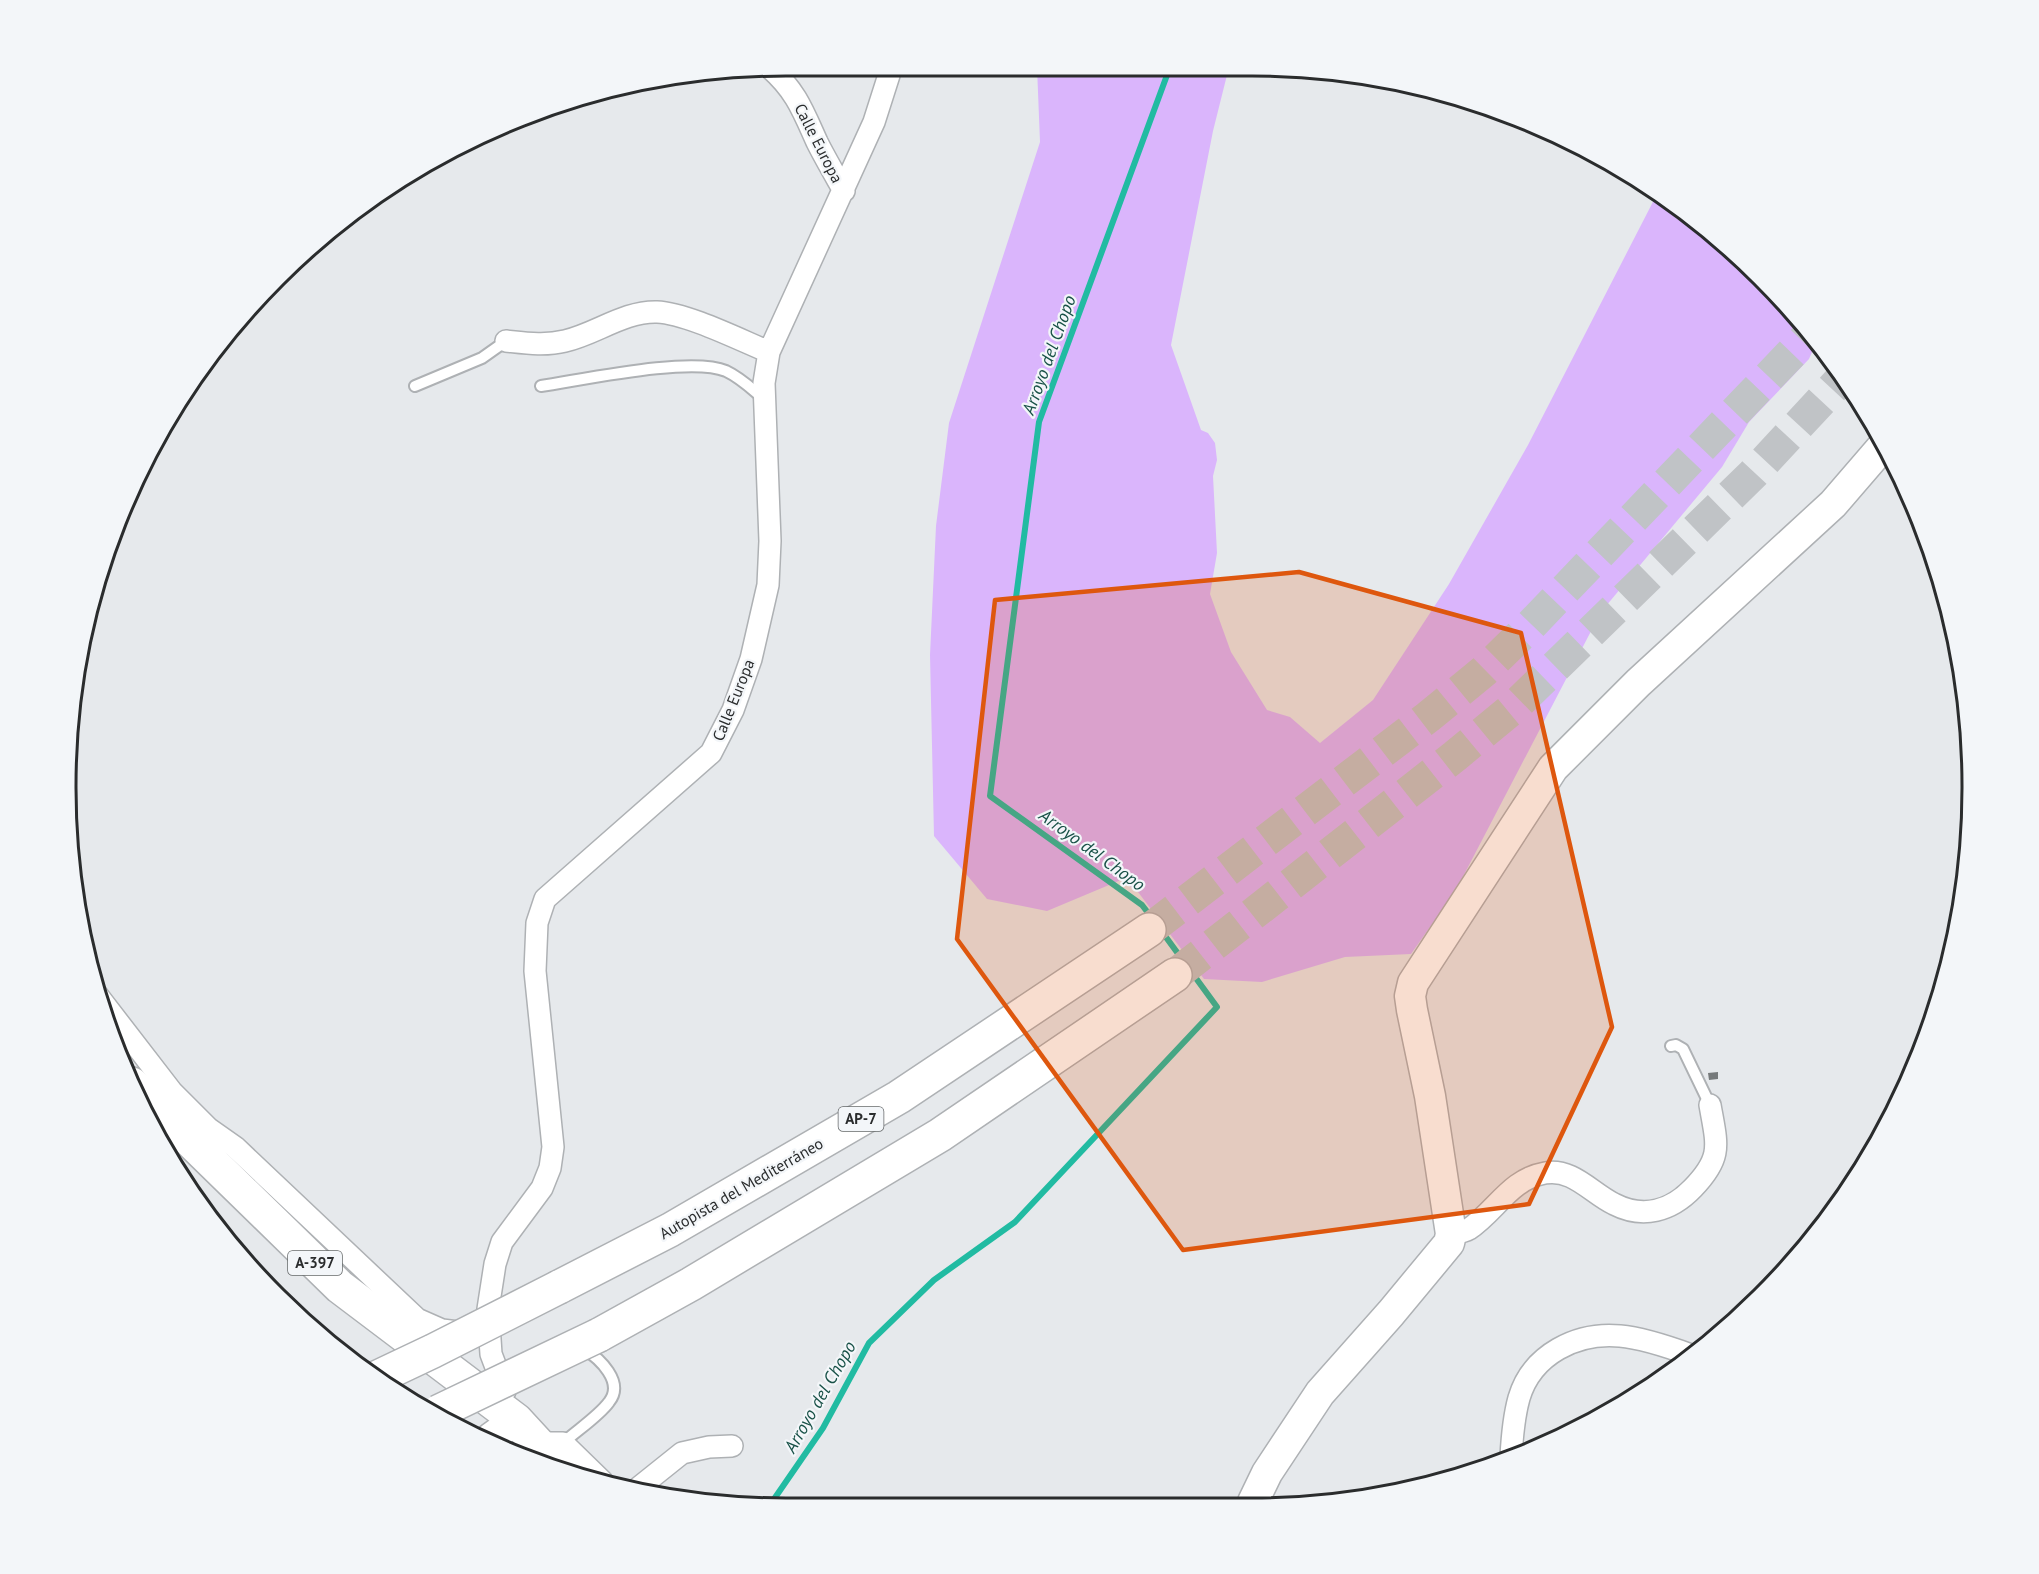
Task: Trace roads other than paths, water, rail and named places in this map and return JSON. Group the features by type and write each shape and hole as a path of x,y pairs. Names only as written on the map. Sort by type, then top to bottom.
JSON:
{"main road":[{"name":"Autopista del Mediterráneo","path":"385,1373 670,1230 899,1097 1149,930"},
{"path":"444,1409 691,1284 940,1135 1175,975"},
{"name":"A-397","path":"151,1102 340,1287 534,1443"}],"street":[{"name":"Calle Europa","path":"779,76 804,109 818,142 844,191"},
{"name":"Calle Europa","path":"490,1336 488,1309 495,1264 502,1242 542,1188 550,1168 552,1147 535,970 537,922 545,899 711,753 733,710 751,660 768,585 770,541 764,383 769,352 874,122 889,76"},
{"path":"506,341 541,344 566,341 634,315 655,312 673,314 769,352"},
{"path":"1255,1498 1267,1473 1320,1393 1449,1243 1451,1234 1430,1096 1410,996 1413,983 1553,768 1638,683 1833,504 1878,452"},
{"path":"115,1019 172,1092 208,1128 235,1147 417,1319 442,1330 490,1336 492,1354 534,1443 572,1464"},
{"path":"1451,1234 1467,1231 1514,1186 1530,1176 1548,1172 1566,1174 1583,1182 1613,1204 1630,1210 1648,1212 1665,1209 1681,1201 1709,1170 1715,1157 1717,1144 1710,1105"},
{"path":"1512,1448 1520,1397 1531,1373 1544,1357 1572,1342 1599,1336 1621,1336 1683,1352"},
{"path":"644,1483 682,1453 709,1447 732,1446"}],"lane":[{"path":"415,386 482,358 506,341"},
{"path":"541,386 665,367 704,367 724,370 740,379 764,399"},
{"path":"1671,1046 1676,1045 1683,1049 1710,1105"},
{"path":"534,1443 609,1402 614,1390 611,1377 584,1337"}],"waterway":[{"name":"Arroyo del Chopo","path":"1152,918 1142,905 990,796 1039,422 1167,76"},
{"name":"Arroyo del Chopo","path":"775,1497 823,1428 869,1343 934,1280 1015,1222 1217,1007 1160,929"}],"tunnel":[{"path":"1149,930 1428,717 1484,671 1804,340"},
{"path":"1175,975 1513,708 1753,474 1837,384"}]}
